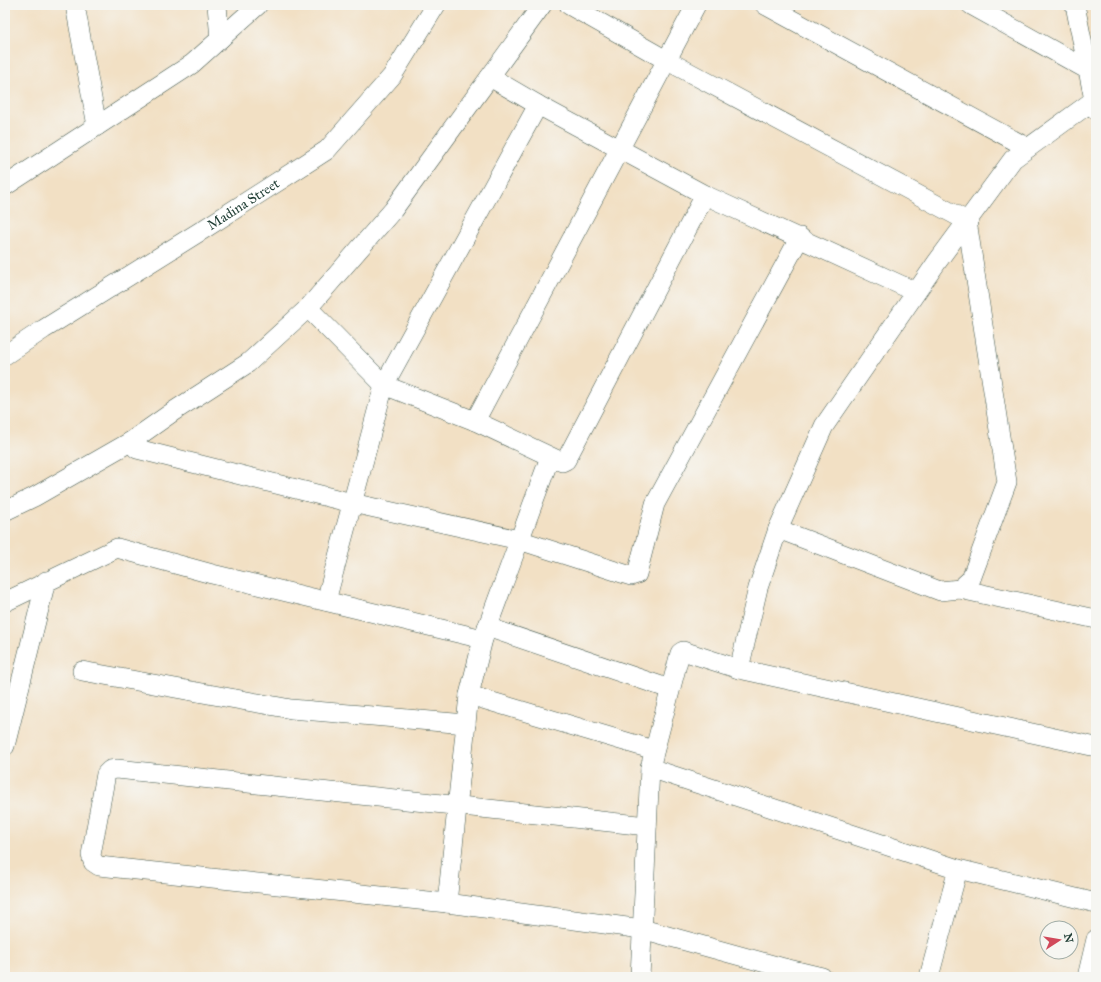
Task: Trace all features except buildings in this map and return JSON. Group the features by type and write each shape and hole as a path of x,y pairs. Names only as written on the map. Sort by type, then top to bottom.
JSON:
{"street":[{"path":"75,5 97,126"},
{"path":"217,5 220,39"},
{"path":"5,186 192,64 258,5"},
{"name":"Madina Street","path":"5,355 327,150 392,76 436,5"},
{"path":"5,511 34,497 130,442 174,411 248,363 308,308 393,210 542,5"},
{"path":"569,5 666,60 967,221"},
{"path":"475,421 696,5"},
{"path":"765,5 1028,148"},
{"path":"971,5 1088,70"},
{"path":"739,669 758,588 778,529 824,426 916,292 1013,159 1095,105 1075,5"},
{"path":"490,77 538,105 705,195 800,237 916,292"},
{"path":"326,601 384,385 538,105"},
{"path":"308,308 384,385 475,421 562,462 566,460 705,195"},
{"path":"960,589 971,578 1007,482 967,221"},
{"path":"130,442 137,449 352,503 519,540 632,576 637,574 655,504 800,237"},
{"path":"447,903 469,695 485,633 550,457"},
{"path":"778,529 940,591 960,589 1096,619"},
{"path":"5,602 117,548 212,574 326,601 485,633 670,689"},
{"path":"5,746 46,582"},
{"path":"640,977 647,826 652,759 678,657 683,651 739,669 1096,747"},
{"path":"82,671 291,709 466,724"},
{"path":"469,695 958,869 1096,903"},
{"path":"647,826 117,769 110,770 106,774 91,855 93,862 100,866 447,903 642,929 778,972 822,977"},
{"path":"929,977 958,869"},
{"path":"1087,977 1096,939"}]}
